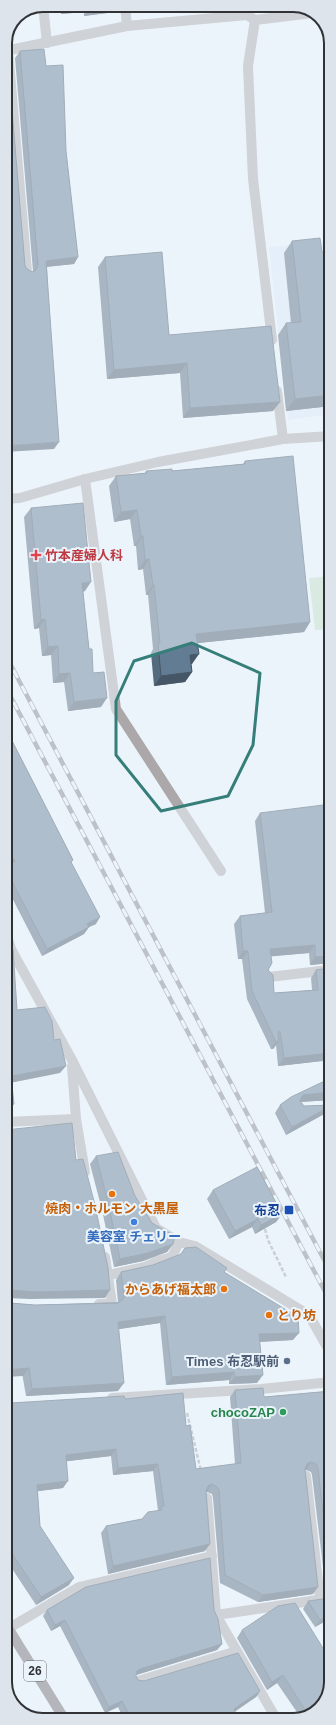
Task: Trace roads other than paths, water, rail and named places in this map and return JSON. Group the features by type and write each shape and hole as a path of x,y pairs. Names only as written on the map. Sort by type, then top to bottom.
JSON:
{"main road":[{"name":"26","path":"12,1634 62,1713"}],"street":[{"path":"44,12 47,43"},
{"path":"126,12 127,26"},
{"path":"12,50 127,26 247,16 255,20 305,14"},
{"path":"255,20 248,66 253,179 273,352"},
{"path":"12,106 27,272"},
{"path":"277,384 283,439"},
{"path":"12,499 20,498 85,479 158,462 283,439 324,436"},
{"path":"85,479 116,709 221,871"},
{"path":"12,956 72,1060 156,1228 180,1242 195,1246 309,1315 324,1342"},
{"path":"269,977 324,970"},
{"path":"72,1060 76,1119 88,1185"},
{"path":"12,1122 76,1119"},
{"path":"109,1275 145,1267 172,1257 180,1242"},
{"path":"90,1304 112,1304 109,1275 103,1246"},
{"path":"101,1398 261,1389 324,1383"},
{"path":"306,1476 320,1599"},
{"path":"207,1498 216,1615 273,1713"},
{"path":"12,1623 79,1587 212,1556"},
{"path":"216,1615 324,1599"},
{"path":"292,1604 300,1616"},
{"path":"138,1681 237,1651"}],"railway":[{"path":"12,667 324,1260"},
{"path":"12,699 324,1290"}],"place":[{"name":"竹本産婦人科","path":"36,555"},
{"name":"焼肉・ホルモン 大黒屋","path":"112,1194"},
{"name":"布忍","path":"289,1210"},
{"name":"美容室 チェリー","path":"134,1222"},
{"name":"からあげ福太郎","path":"224,1289"},
{"name":"とり坊","path":"269,1315"},
{"name":"Times 布忍駅前","path":"287,1361"},
{"name":"chocoZAP","path":"283,1412"}]}
